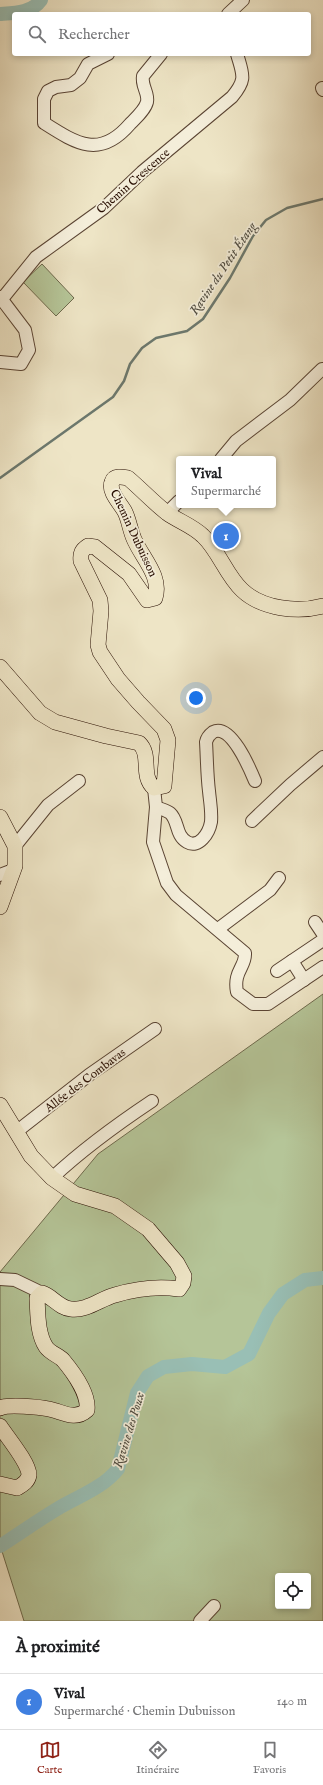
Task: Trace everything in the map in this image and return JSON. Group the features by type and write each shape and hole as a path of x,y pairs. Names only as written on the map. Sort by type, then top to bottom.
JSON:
{"main road":[{"name":"Chemin Dubuisson","path":"154,788 164,786 168,740 164,729 118,679 100,652 98,645 101,611 100,600 84,569 80,554 88,546 95,547 129,574 143,597 147,600 155,598 157,583 134,539 126,513 114,494 112,481 115,478 122,476 128,478 167,513 201,534 209,541 242,590 249,596 264,604 281,608 313,609 323,606"},
{"path":"0,667 40,713 55,722 85,731 139,743 143,746 146,756 147,776 150,784 154,788"},
{"path":"0,817 15,846 7,873 0,907"},
{"path":"0,1105 31,1156 52,1178 75,1194 115,1206 148,1229 177,1263 184,1276 183,1282 179,1289 167,1287 120,1294 90,1306 71,1309 58,1304 49,1295 42,1293 37,1298 41,1337 46,1348 62,1360 75,1378 86,1398 87,1410 82,1414 75,1416 49,1409 7,1405 0,1408"},
{"path":"0,1426 26,1466 29,1475 25,1484 17,1488 0,1484"}],"street":[{"path":"230,12 243,0"},
{"path":"104,56 88,64 80,78 71,86 56,87 48,91 44,99 44,123 61,134 92,146 98,146 111,141 128,126 146,104 146,92 142,81 143,76 159,56"},
{"name":"Chemin Crescence","path":"1,298 36,257 104,208 142,172 232,97 242,85 244,75 238,56"},
{"path":"0,362 21,364 29,350 25,330 1,298"},
{"path":"224,456 236,441 290,400 323,369"},
{"path":"167,513 176,504"},
{"path":"156,807 169,812 178,832 186,842 191,844 197,843 205,836 211,824 212,810 208,791 206,742 209,735 217,731 223,731 238,747 247,762 255,781"},
{"path":"252,821 290,785 323,757"},
{"path":"15,846 48,805 79,781"},
{"path":"154,788 156,807 153,842 167,883 176,895 245,953 245,958 236,978 237,992 253,1004 268,1004 323,967"},
{"path":"218,930 270,890 279,878"},
{"path":"315,922 323,934"},
{"path":"277,971 323,940"},
{"path":"292,961 304,980"},
{"name":"Allée des Combavas","path":"16,1132 89,1075 155,1029"},
{"path":"52,1178 77,1154 106,1132 152,1101"},
{"path":"0,1279 15,1280 42,1293"},
{"path":"200,1621 214,1606"}],"green space":[{"path":"42,264 74,298 56,316 23,282"},
{"path":"323,994 323,1621 24,1621 0,1545 0,1272 98,1154"}],"waterway":[{"path":"22,12 33,8 41,0"},
{"path":"0,14 12,13"},
{"name":"Ravine du Petit Étang","path":"0,478 113,397 124,381 130,364 142,348 156,338 187,331 203,319 230,278 253,236 266,220 287,208 323,199"},
{"name":"Ravine des Poux","path":"0,1546 42,1518 89,1492 112,1476 118,1469 137,1393 148,1376 164,1367 192,1364 225,1367 249,1354 269,1313 283,1294 305,1280 323,1278"}],"place":[{"name":"Vival","path":"226,536"}]}
